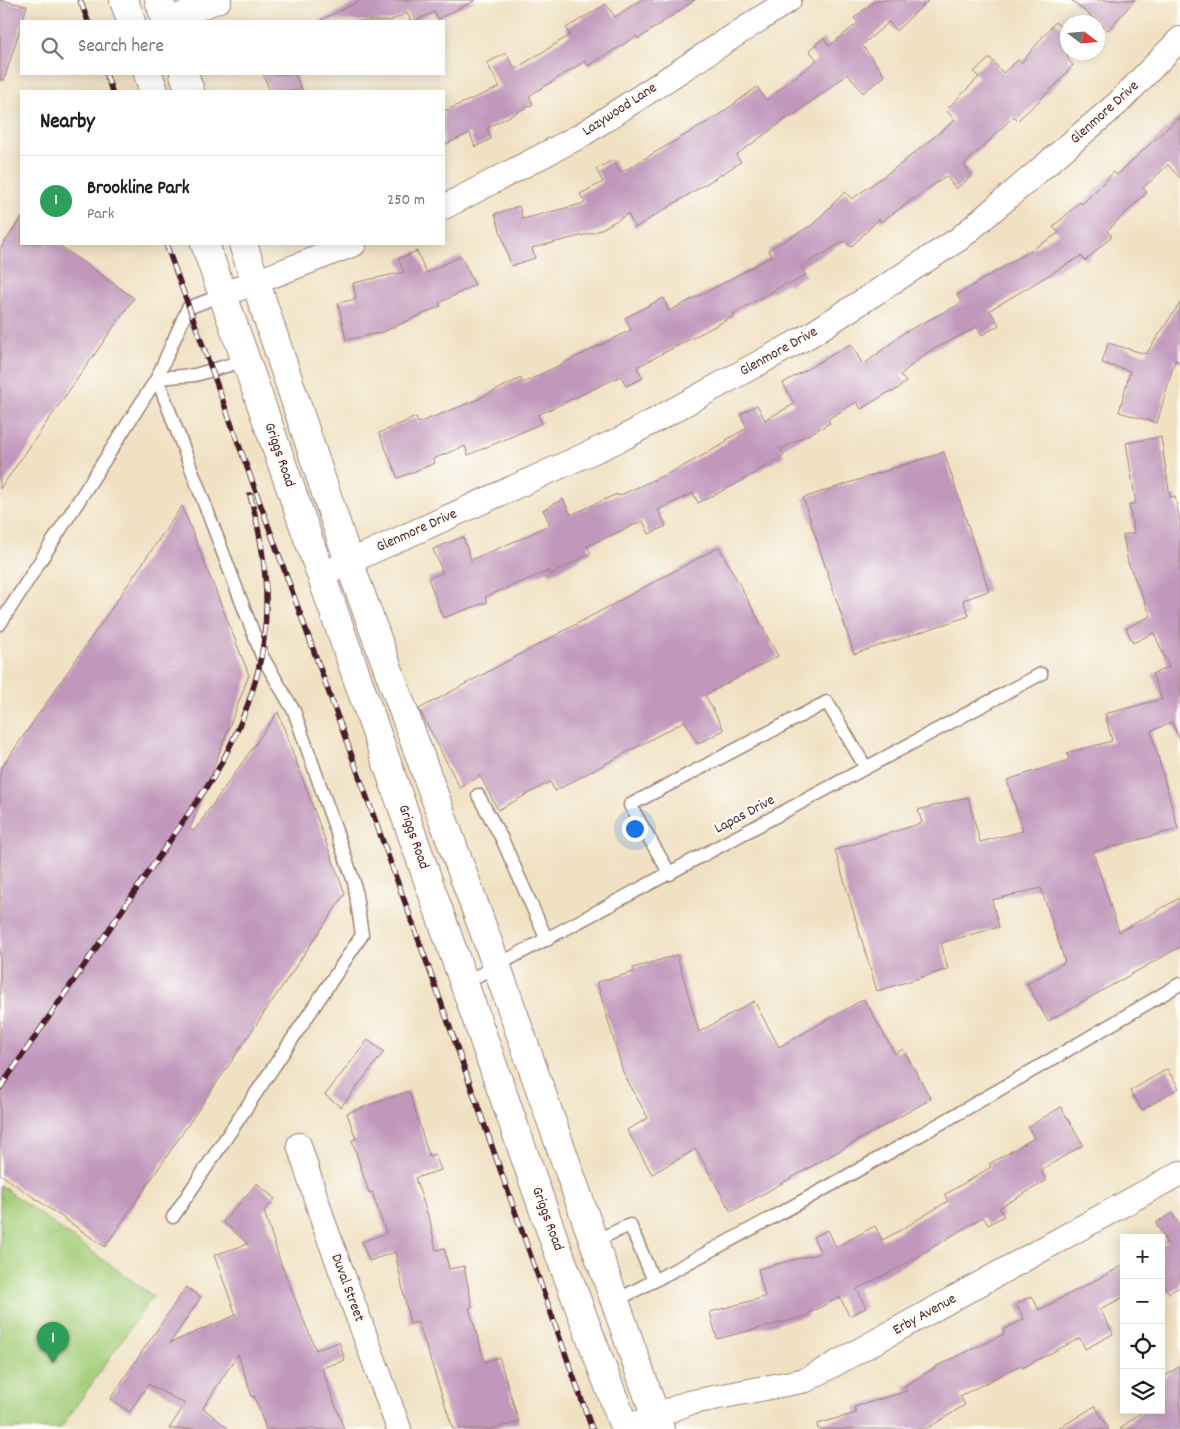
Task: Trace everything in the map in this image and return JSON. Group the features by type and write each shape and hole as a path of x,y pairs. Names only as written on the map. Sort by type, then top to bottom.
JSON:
{"main road":[{"path":"124,0 131,20"},
{"path":"158,0 166,20"},
{"path":"148,75 154,90"},
{"path":"184,75 190,90"},
{"name":"Griggs Road","path":"205,245 553,1236 624,1429"},
{"path":"243,245 349,562 497,967 658,1423"}],"street":[{"path":"169,20 219,0"},
{"name":"Lazywood Lane","path":"445,207 580,136 789,0"},
{"name":"Glenmore Drive","path":"320,576 622,438 810,335 959,239 1118,103 1180,39"},
{"path":"222,295 351,245"},
{"name":"Duval Street","path":"299,1145 324,1224 399,1429"},
{"name":"Erby Avenue","path":"624,1429 658,1423 688,1403 806,1380 1180,1173"}],"lane":[{"path":"0,624 157,378 188,308 222,295"},
{"path":"157,378 195,375 246,360"},
{"path":"157,378 262,656 294,711 354,882 362,935 173,1217"},
{"name":"Lapas Drive","path":"464,984 1041,674"},
{"path":"670,874 630,805 827,702 866,768"},
{"path":"478,795 502,839 547,940"},
{"path":"615,1301 903,1145 1180,984"},
{"path":"594,1241 630,1225 654,1281"}],"green space":[{"path":"0,1185 153,1296 60,1429 0,1429"}],"building":[{"path":"0,0 27,6 23,20 20,20 20,29 4,80 0,80"},
{"path":"362,0 476,0 438,19 434,12 417,20 410,20 407,13 392,20 321,20"},
{"path":"640,0 695,0 638,39 637,36 588,66 585,61 529,96 533,104 487,128 491,139 475,147 470,133 445,145 445,111 500,87 487,63 506,53 515,69 570,35 566,28 606,4 615,17"},
{"path":"876,0 929,0 896,31 889,22 862,45 885,76 863,93 848,74 736,155 741,162 635,228 628,214 596,232 532,248 535,258 511,266 495,214 519,206 523,219 585,203 580,194 603,182 596,169 613,160 620,173 716,117 757,87 766,100 817,60 809,50 824,38 829,46 858,23 854,18"},
{"path":"1071,0 1135,0 1108,30 1105,28 1105,15 1090,15"},
{"path":"1055,22 1060,26 1060,60 1068,60 1073,65 1057,84 1018,120 1014,116 964,165 972,176 956,189 946,176 881,222 879,219 851,247 845,241 801,267 806,275 789,285 787,283 733,314 734,316 637,367 643,378 626,386 621,376 538,415 542,423 468,455 465,446 433,459 435,463 398,478 379,433 416,417 418,423 472,402 521,378 523,383 631,330 625,318 663,298 669,311 772,256 768,250 812,225 845,192 852,199 898,166 955,120 946,110 979,77 974,72 990,58 1003,73 1018,60 1021,63"},
{"path":"263,75 295,75 302,90 270,90"},
{"path":"1180,116 1180,178 1168,165 1143,188 1147,192 1107,231 1112,236 1085,261 1081,256 990,310 999,325 982,335 977,327 928,352 900,375 906,382 892,393 891,391 861,409 857,402 828,419 830,423 781,449 784,456 738,483 698,503 693,493 658,510 666,526 649,534 643,521 587,546 591,553 550,575 548,571 485,597 487,602 443,618 428,578 443,573 433,549 463,537 471,560 550,524 543,510 563,499 571,515 680,468 727,442 726,440 747,428 740,414 757,405 765,420 794,404 783,383 851,344 863,365 905,332 962,303 957,295 1059,233 1053,227 1080,202 1082,204 1114,172 1117,175"},
{"path":"20,219 20,245 58,245 134,298 0,489 0,249"},
{"path":"417,251 426,273 461,256 475,285 439,303 441,306 383,332 346,340 338,303 356,299 353,283 404,272 398,259"},
{"path":"1180,303 1180,363 1175,360 1157,423 1119,412 1130,371 1102,363 1108,343 1146,354"},
{"path":"1161,437 1170,497 1175,496 1180,522 1180,741 1172,722 1151,731 1178,829 1093,852 1119,932 1180,898 1180,947 1048,1021 1027,984 1065,962 1041,888 992,900 999,927 941,943 948,969 877,991 835,850 922,823 918,810 968,797 980,842 1023,831 1007,780 1069,760 1067,753 1112,741 1105,714 1162,699 1152,674 1169,667 1154,633 1133,643 1126,628 1151,616 1128,563 1123,535 1134,533 1129,505 1136,503 1126,443"},
{"path":"944,452 989,591 963,600 969,616 854,654 803,498"},
{"path":"182,506 249,675 190,829 194,831 278,712 345,894 105,1247 0,1174 0,770"},
{"path":"719,547 778,656 705,695 724,730 698,744 685,721 555,791 550,782 498,810 480,776 460,788 419,709"},
{"path":"677,955 699,1032 754,1001 779,1047 864,999 895,1054 903,1049 931,1099 731,1212 696,1149 652,1174 627,1130 648,1118 623,1072 597,982 634,972 633,968"},
{"path":"368,1040 384,1052 341,1107 325,1095"},
{"path":"1167,1069 1179,1088 1142,1110 1130,1091"},
{"path":"409,1091 429,1156 435,1154 441,1170 415,1178 430,1221 436,1250 444,1248 449,1269 464,1266 472,1307 469,1308 485,1362 499,1357 519,1422 491,1429 453,1429 418,1322 410,1324 395,1252 369,1261 362,1242 386,1233 372,1192 369,1193 352,1140 356,1139 347,1113"},
{"path":"1061,1107 1083,1145 1041,1170 1046,1181 999,1208 1004,1216 988,1225 983,1217 902,1266 857,1289 866,1308 849,1316 840,1297 807,1314 807,1316 717,1339 710,1312 765,1297 758,1269 821,1253 813,1237 828,1230 836,1247 875,1226 882,1240 899,1231 948,1201 944,1195 991,1167 989,1164 1034,1138 1028,1127"},
{"path":"257,1183 275,1199 264,1211 281,1264 316,1350 339,1342 345,1360 322,1368 344,1429 266,1429 254,1396 252,1397 238,1354 203,1408 229,1429 169,1429 185,1404 148,1384 130,1412 110,1399 186,1287 201,1297 170,1343 236,1315 214,1255 248,1244 223,1222"},
{"path":"1172,1213 1180,1226 1180,1287 1169,1293 1165,1287 1165,1244 1167,1243 1165,1234 1162,1234 1156,1223"},
{"path":"1120,1267 1120,1299 1100,1309 1113,1334 1085,1349 1080,1338 1022,1368 1021,1365 960,1396 965,1405 926,1429 818,1429 817,1424 856,1413 854,1407 907,1391 904,1386 941,1364 1004,1334 1003,1330 1024,1319 1016,1304 1032,1296 1039,1310"},
{"path":"1180,1366 1180,1429 1120,1429 1139,1414 1165,1414 1165,1376"},
{"path":"1095,1406 1109,1429 1058,1429"}],"railway":[{"path":"80,0 88,20"},
{"path":"106,75 112,90"},
{"path":"166,245 431,974 592,1429"},
{"path":"0,1088 213,778 247,708 264,641 266,606 265,571 250,495"}],"place":[{"name":"Brookline Park","path":"53,1363"}]}
